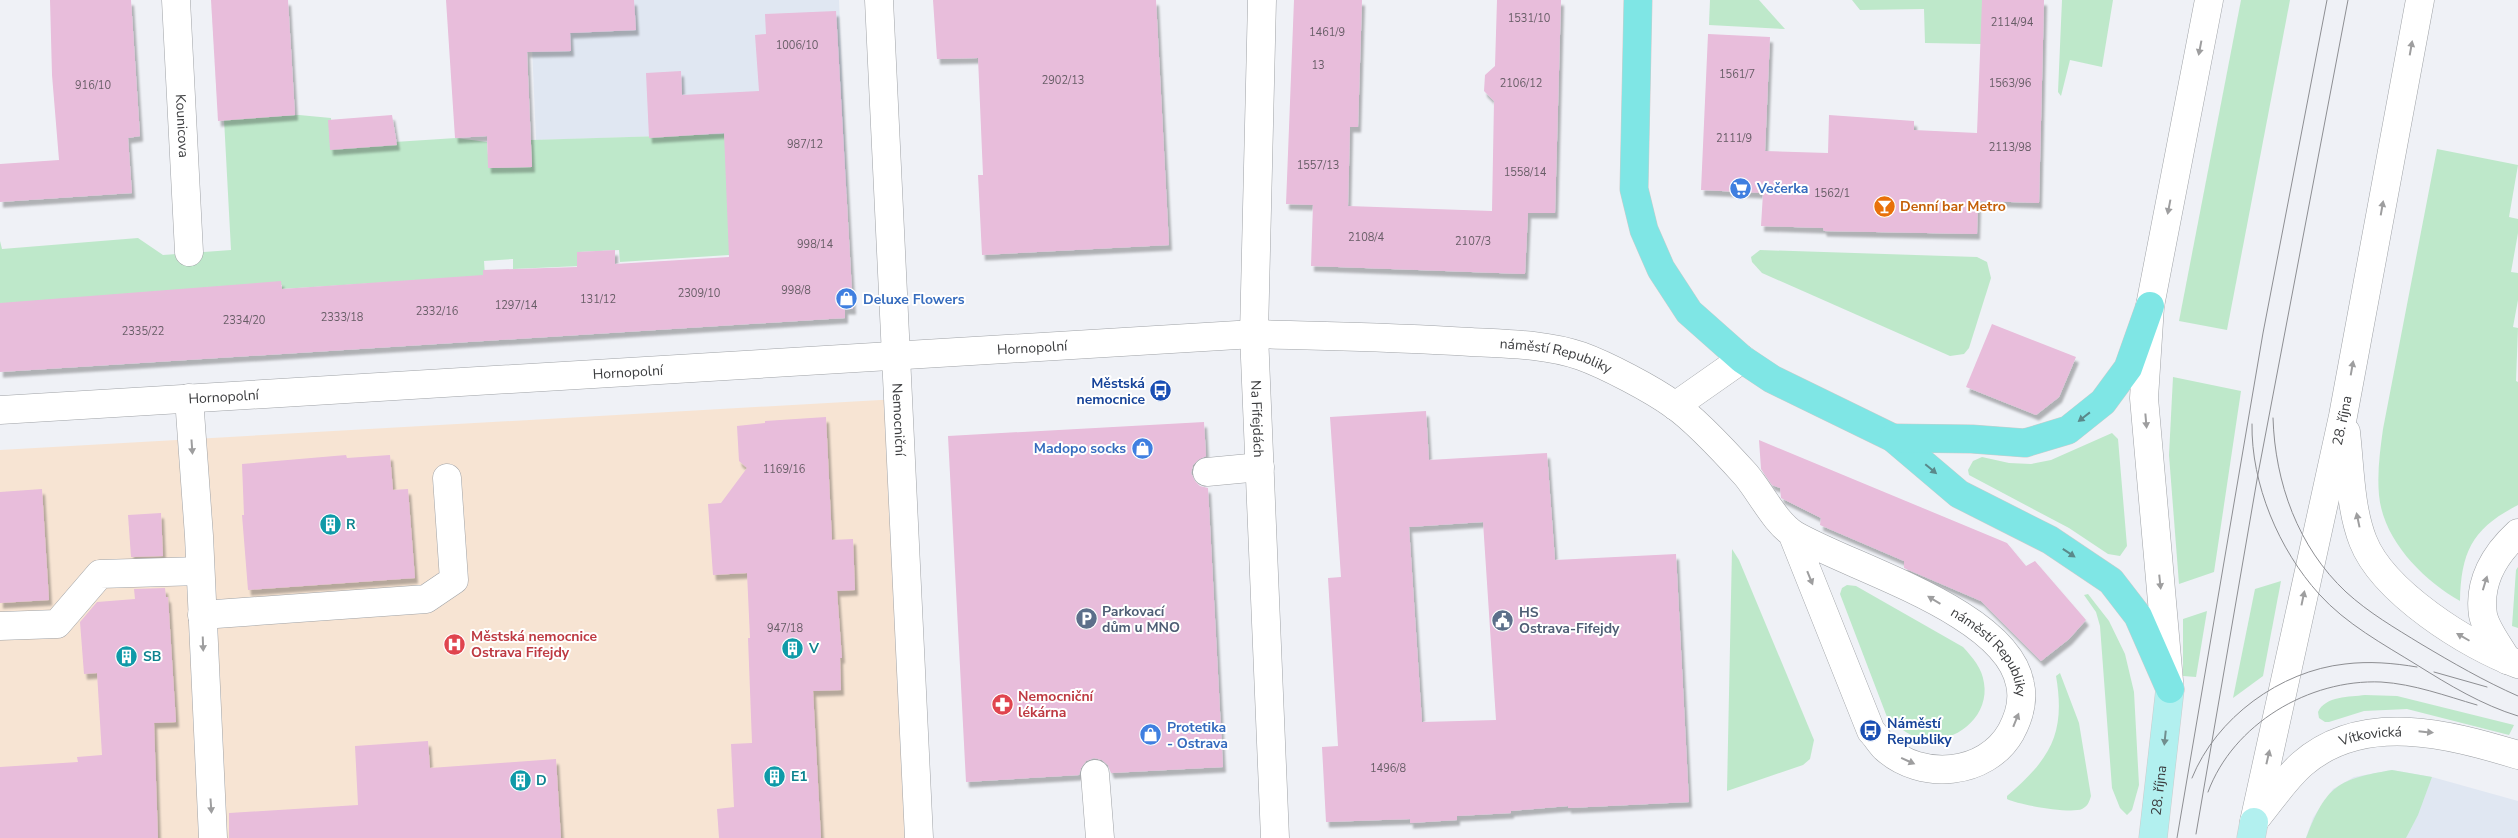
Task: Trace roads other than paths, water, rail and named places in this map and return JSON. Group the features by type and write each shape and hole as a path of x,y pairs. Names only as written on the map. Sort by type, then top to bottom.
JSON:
{"highway":[{"path":"1638,0 1634,189 1644,230 1661,269 1689,312 1742,359 1772,379 1893,438 1960,494 2050,540 2111,581 2138,616 2170,689"},
{"path":"1893,438 1972,438 2025,443 2068,430 2104,402 2136,370 2150,306"}],"main road":[{"name":"28. října","path":"2153,838 2170,689"}],"street":[{"name":"Kounicova","path":"176,0 189,252"},
{"name":"Nemocniční","path":"879,0 919,838"},
{"name":"Na Fifejdách","path":"1262,0 1254,334 1275,838"},
{"path":"2150,306 2209,0"},
{"name":"28. října","path":"2252,830 2343,416 2420,0"},
{"name":"Hornopolní","path":"0,410 1254,334"},
{"name":"náměstí Republiky","path":"1254,334 1396,337 1552,347 1583,356 1606,367 1675,406 1746,476 1792,533 1871,731 1886,748 1905,761 1929,769 1951,770 1970,766 1986,758 2005,742 2016,721 2022,703 2021,684 2014,661 1995,640 1928,596 1792,533"},
{"path":"1675,406 1742,359"},
{"name":"28. října","path":"2136,370 2145,408 2170,689"},
{"path":"188,398 200,571 213,838"},
{"path":"2343,416 2363,542 2378,564 2394,585 2448,628 2512,662"},
{"path":"1207,472 1260,467"},
{"path":"202,615 426,599 454,580 446,478"},
{"path":"2512,662 2483,616 2483,587 2494,559 2518,533"},
{"path":"0,626 57,624 100,574 200,571"},
{"name":"Vítkovická","path":"2252,830 2303,763 2334,745 2366,735 2390,731 2433,732 2518,755"},
{"path":"1095,774 1100,838"}],"tram line":[{"path":"2177,838 2263,333 2327,0"},
{"path":"2196,834 2258,474 2348,0"},
{"path":"2273,418 2278,466 2284,490 2302,534 2329,574 2355,600 2392,626 2433,651 2518,696"},
{"path":"2252,424 2256,470 2270,515 2292,557 2319,594 2341,615 2365,633 2441,680 2466,694 2518,716"},
{"path":"2192,778 2203,756 2234,717 2274,687 2297,676 2321,668 2345,664 2381,663 2417,667"},
{"path":"2434,672 2487,687"},
{"path":"2208,792 2220,768 2235,746 2255,727 2277,710 2327,688 2354,683 2393,683 2430,691 2477,705"}],"place":[{"name":"Večerka","path":"1741,188"},
{"name":"Denní bar Metro","path":"1884,206"},
{"name":"Deluxe Flowers","path":"847,299"},
{"name":"Městská nemocnice","path":"1161,391"},
{"name":"Madopo socks","path":"1142,448"},
{"name":"R","path":"330,524"},
{"name":"Parkovací dům u MNO","path":"1086,619"},
{"name":"HS Ostrava-Fifejdy","path":"1503,620"},
{"name":"Městská nemocnice Ostrava Fifejdy","path":"455,644"},
{"name":"V","path":"793,648"},
{"name":"SB","path":"127,656"},
{"name":"Nemocniční lékárna","path":"1002,704"},
{"name":"Náměstí Republiky","path":"1871,731"},
{"name":"Protetika - Ostrava","path":"1151,735"},
{"name":"E1","path":"775,776"},
{"name":"D","path":"520,780"}]}
